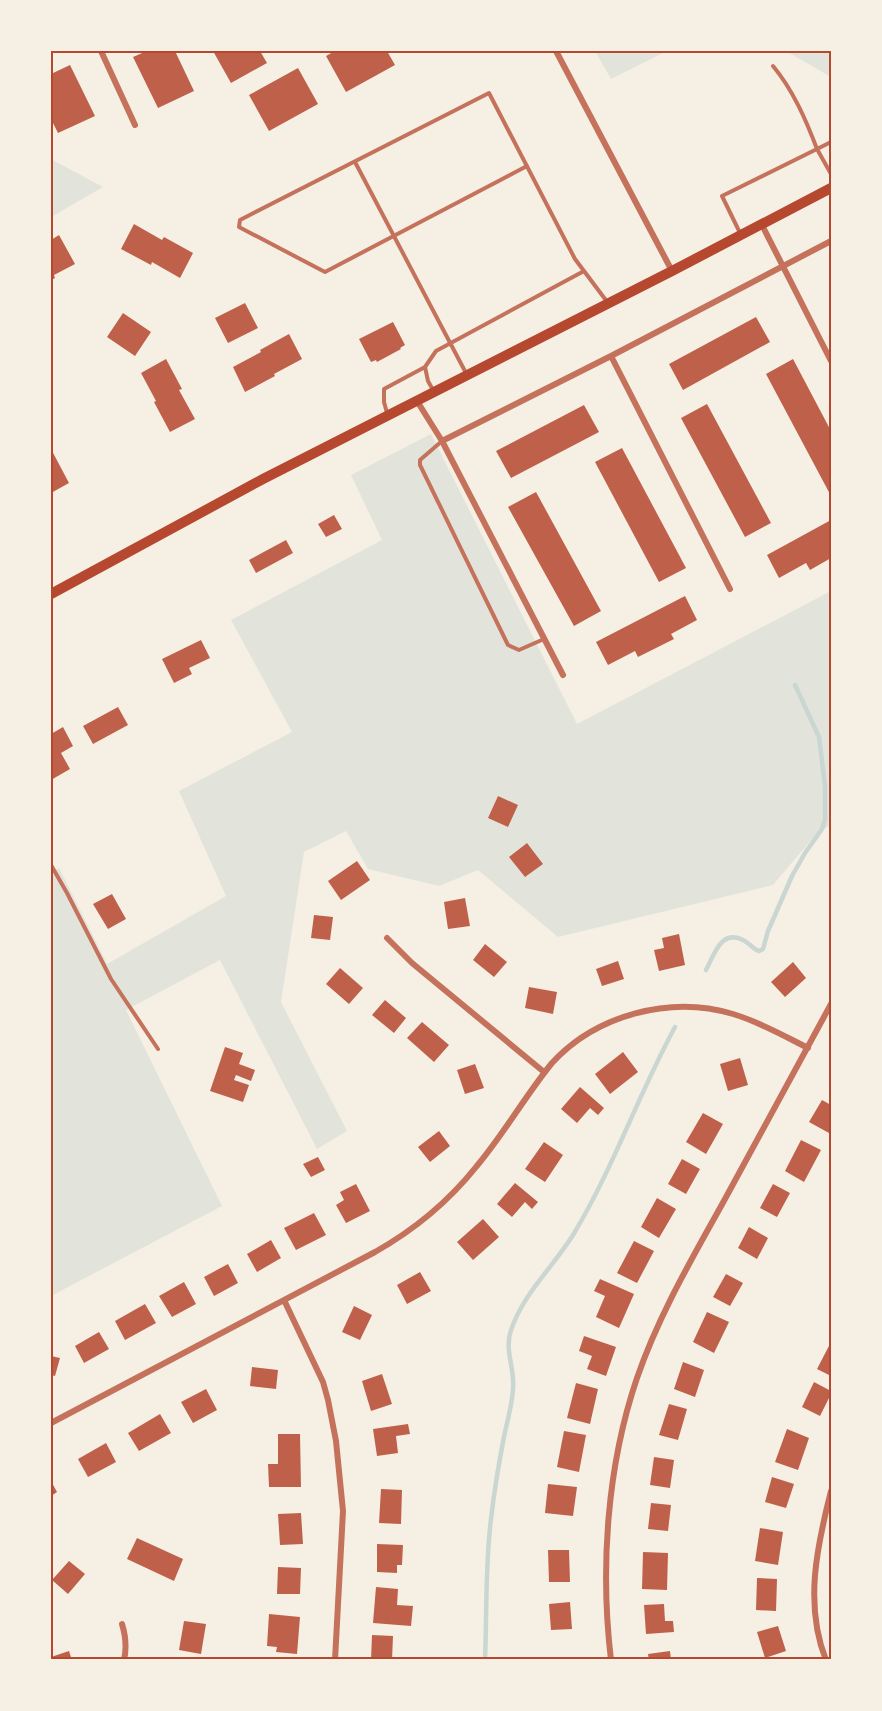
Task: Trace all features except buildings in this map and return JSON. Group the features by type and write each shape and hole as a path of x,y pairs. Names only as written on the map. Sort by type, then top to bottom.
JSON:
{"main road":[{"path":"51,594 263,479 672,272 831,188"}],"street":[{"path":"101,51 135,125"},
{"path":"556,51 672,272"},
{"path":"762,225 831,361"},
{"path":"442,441 831,241"},
{"path":"610,356 730,589"},
{"path":"417,401 442,441 563,675"},
{"path":"387,938 412,963 544,1072"},
{"path":"611,1660 607,1585 610,1509 615,1470 636,1380 675,1289 831,1004"},
{"path":"51,1423 382,1248 430,1215 477,1167 544,1072 561,1053 588,1032 602,1025 636,1014 679,1007 731,1013 767,1027 808,1048"},
{"path":"284,1300 323,1382 336,1441 343,1511 335,1660"},
{"path":"826,1660 817,1628 814,1595 816,1558 831,1491"},
{"path":"122,1624 126,1639 124,1660"}],"lane":[{"path":"772,66 786,82 831,174"},
{"path":"527,166 325,272 239,227 240,220 489,93 527,166 575,259 609,304"},
{"path":"741,236 722,196 831,142"},
{"path":"355,162 467,376"},
{"path":"388,416 384,402 384,389 425,367 436,351 450,342 584,271"},
{"path":"425,367 428,381 435,392"},
{"path":"442,441 420,460 420,465 508,645 519,650 544,638"},
{"path":"51,865 111,979 158,1049"}],"shaded area":[{"path":"595,51 667,51 611,79"},
{"path":"786,51 831,51 831,77"},
{"path":"51,159 103,187 51,217"},
{"path":"431,434 577,724 831,591 831,825 818,832 773,885 558,937 478,870 439,886 368,869 346,831 304,852 281,1002 347,1131 317,1149 220,960 126,1010 222,1206 51,1296 51,872 59,868 107,964 226,896 179,791 292,732 231,620 382,540 351,475"}],"waterway":[{"path":"706,970 719,945 729,938 743,940 759,951 763,949 768,931 792,876 822,829 825,820 825,786 819,737 795,685"},
{"path":"485,1660 489,1537 493,1500 513,1389 509,1352 511,1330 523,1304 565,1247 587,1210 675,1027"}]}
